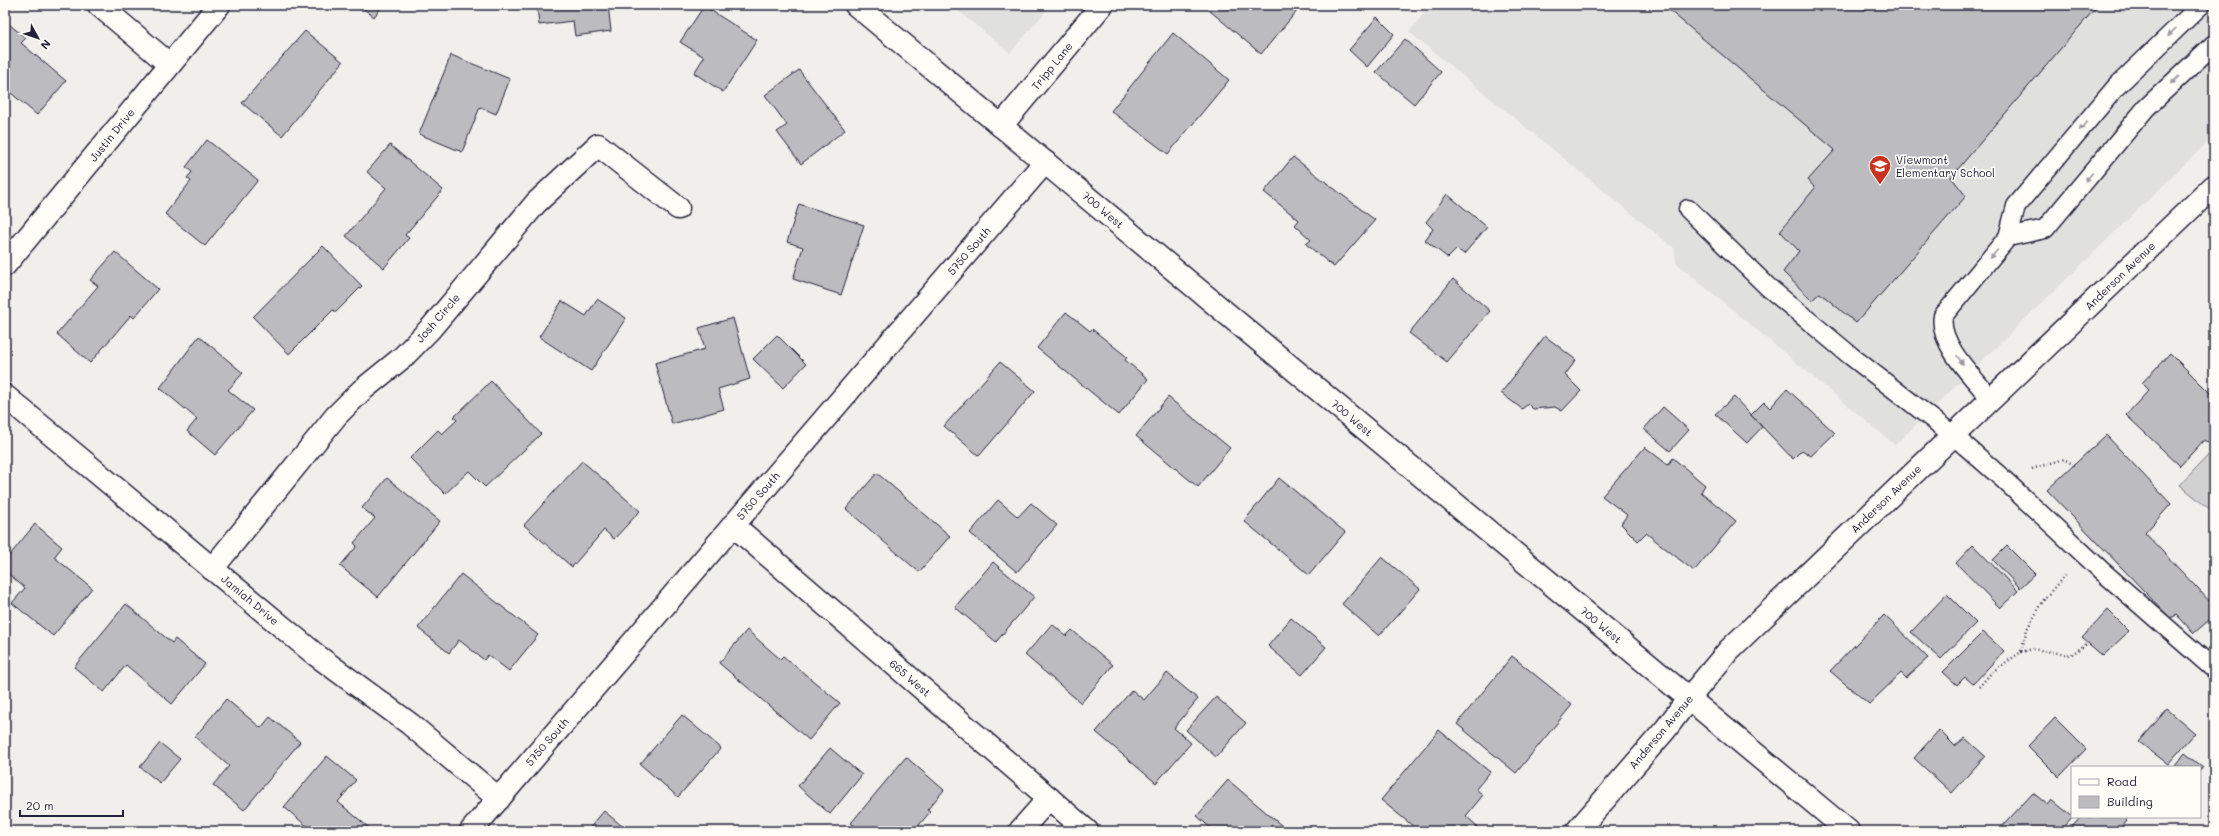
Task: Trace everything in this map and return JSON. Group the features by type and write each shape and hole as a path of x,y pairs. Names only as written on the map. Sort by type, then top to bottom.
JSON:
{"street":[{"path":"99,5 169,64"},
{"name":"Justin Drive","path":"5,265 219,5"},
{"name":"700 West","path":"856,5 1848,831"},
{"name":"Tripp Lane","path":"1001,126 1102,5"},
{"name":"Josh Circle","path":"212,569 336,416 361,392 403,357 422,338 536,203 598,144 678,208"},
{"name":"5750 South","path":"471,831 1045,162"},
{"name":"Anderson Avenue","path":"1577,831 1665,730 1729,650 2214,186"},
{"name":"Jamiah Drive","path":"5,396 316,655 410,724 499,799"},
{"name":"665 West","path":"733,525 1087,831"},
{"path":"1020,831 1049,798"}],"lane":[{"path":"1991,399 1959,360 1944,335 1942,325 1943,316 2008,237 2016,206 2032,186 2116,87 2201,5"},
{"path":"2008,237 2045,229 2146,108 2214,44"},
{"path":"1688,209 1768,287 1850,356 1953,435 2002,478 2083,554 2214,670"}],"path":[{"path":"2002,478 2064,459 2074,465"},
{"path":"2021,652 2027,629 2045,598 2083,554"},
{"path":"1979,687 1992,672 2021,652 2033,649 2071,655 2088,643"}],"shaded area":[{"path":"951,5 1051,5 1010,53"},
{"name":"Viewmont Elementary School","path":"1430,5 2214,5 2214,136 1895,445 1676,263 1675,249 1409,32"},
{"path":"2214,449 2214,513 2180,485"}],"building":[{"path":"359,5 383,5 374,17"},
{"path":"537,5 608,5 611,31 575,36 573,21 539,25"},
{"path":"1203,5 1302,5 1261,54"},
{"path":"1663,5 1859,5 1866,11 1871,5 2098,5 1951,177 1966,196 1856,323 1820,293 1812,300 1783,272 1799,251 1780,231 1815,188 1808,180 1835,150"},
{"path":"704,6 757,40 723,92 694,73 704,57 680,42"},
{"path":"1377,17 1394,34 1367,67 1349,50"},
{"path":"5,21 26,38 21,43 66,81 37,115 5,88"},
{"path":"305,31 343,62 282,136 242,103"},
{"path":"1173,33 1229,80 1168,154 1111,111"},
{"path":"1405,39 1441,72 1414,104 1376,72"},
{"path":"451,55 510,79 496,114 480,107 462,152 419,134"},
{"path":"799,70 845,130 801,164 777,132 787,125 765,95"},
{"path":"207,140 258,180 205,246 165,214 191,181 187,178 192,172 186,167"},
{"path":"390,145 443,190 405,235 409,238 384,268 346,236 386,188 367,172"},
{"path":"1293,157 1375,220 1334,267 1306,244 1311,240 1295,225 1299,220 1264,192"},
{"path":"1447,194 1487,227 1464,254 1457,249 1448,258 1425,240 1433,229 1426,222"},
{"path":"799,204 864,225 841,295 793,279 803,247 787,242"},
{"path":"323,246 362,286 336,312 333,310 289,354 253,317"},
{"path":"115,252 158,289 134,318 131,315 90,363 57,334 98,286 90,280"},
{"path":"1453,279 1490,311 1447,362 1409,333"},
{"path":"597,299 626,318 591,371 539,337 562,301 586,316"},
{"path":"1066,312 1090,331 1092,329 1127,357 1125,360 1148,379 1119,415 1037,348"},
{"path":"733,318 750,379 718,389 724,409 672,424 655,363 705,349 699,328"},
{"path":"777,335 806,364 783,388 753,359"},
{"path":"199,336 243,373 228,390 253,410 215,455 187,431 197,419 160,388"},
{"path":"1545,336 1576,360 1565,375 1581,391 1562,411 1555,407 1533,409 1528,404 1522,409 1501,393"},
{"path":"2170,353 2214,397 2214,407 2210,411 2214,416 2214,440 2210,444 2204,440 2180,466 2126,415 2149,390 2142,383"},
{"path":"1000,362 1035,391 979,456 944,426"},
{"path":"491,381 541,434 485,487 469,471 445,494 410,458 438,430 442,434 457,420 454,417"},
{"path":"1787,389 1835,433 1811,456 1802,450 1793,459 1751,415 1764,402 1770,408"},
{"path":"1168,397 1230,448 1198,487 1136,436"},
{"path":"1734,397 1762,427 1747,443 1715,414"},
{"path":"1663,407 1689,430 1670,451 1644,429"},
{"path":"2106,435 2171,504 2145,533 2214,606 2214,616 2194,633 2177,615 2170,618 2047,490"},
{"path":"1645,447 1668,465 1673,458 1705,485 1701,492 1736,521 1694,571 1646,533 1638,541 1621,524 1627,515 1602,496"},
{"path":"582,461 640,511 614,539 604,530 572,567 524,525"},
{"path":"877,473 950,536 919,572 846,509"},
{"path":"387,478 440,521 378,597 340,566 357,546 354,543 375,518 362,508"},
{"path":"1279,478 1345,532 1309,575 1244,521"},
{"path":"998,500 1018,517 1031,503 1057,525 1017,572 970,533"},
{"path":"35,524 62,547 54,557 92,588 53,636 12,603 25,588 5,571 5,561"},
{"path":"1973,545 2018,591 2000,608 1956,563"},
{"path":"2007,546 2035,574 2020,588 1993,560"},
{"path":"1382,557 1420,589 1379,636 1342,604"},
{"path":"993,562 1034,597 996,642 955,607"},
{"path":"461,574 538,635 509,671 488,655 484,660 459,640 449,653 418,628"},
{"path":"1947,594 1976,623 1941,659 1911,632"},
{"path":"126,604 172,643 175,639 205,664 172,704 126,665 104,692 74,667"},
{"path":"2108,610 2129,631 2103,656 2082,638"},
{"path":"1884,615 1928,658 1906,678 1901,673 1869,704 1830,671"},
{"path":"1291,618 1326,647 1302,675 1268,646"},
{"path":"1052,624 1066,636 1072,630 1113,665 1081,703 1025,655"},
{"path":"747,630 780,659 783,656 840,703 809,740 719,663"},
{"path":"1983,632 2004,651 1973,684 1965,677 1957,685 1943,672"},
{"path":"1512,656 1572,705 1516,773 1457,724"},
{"path":"1167,673 1198,699 1174,728 1191,743 1156,783 1096,732 1132,690 1144,700"},
{"path":"1216,697 1246,723 1216,757 1186,730"},
{"path":"226,699 261,728 270,717 300,742 244,810 213,785 229,766 195,737"},
{"path":"2167,709 2195,733 2168,764 2139,742"},
{"path":"682,715 721,748 678,797 640,764"},
{"path":"2055,718 2086,749 2059,777 2028,746"},
{"path":"1439,730 1490,772 1476,789 1483,795 1466,816 1477,826 1473,831 1419,831 1381,800"},
{"path":"1939,730 1955,746 1965,738 1985,756 1952,793 1914,758"},
{"path":"160,743 180,759 160,783 140,767"},
{"path":"830,748 862,775 830,814 798,786"},
{"path":"2185,753 2203,767 2201,770 2201,766 2175,766"},
{"path":"327,756 356,780 338,802 373,831 306,831 309,828 284,807"},
{"path":"906,757 944,790 927,810 930,812 914,831 861,831 851,823"},
{"path":"1228,780 1288,831 1214,831 1197,816"},
{"path":"2033,793 2048,805 2052,800 2072,818 2061,831 1998,831"},
{"path":"604,811 628,831 587,831"},
{"path":"2080,818 2128,818 2122,826 2127,831 2068,831"}],"place":[{"name":"Viewmont Elementary School","path":"1880,186"}]}
